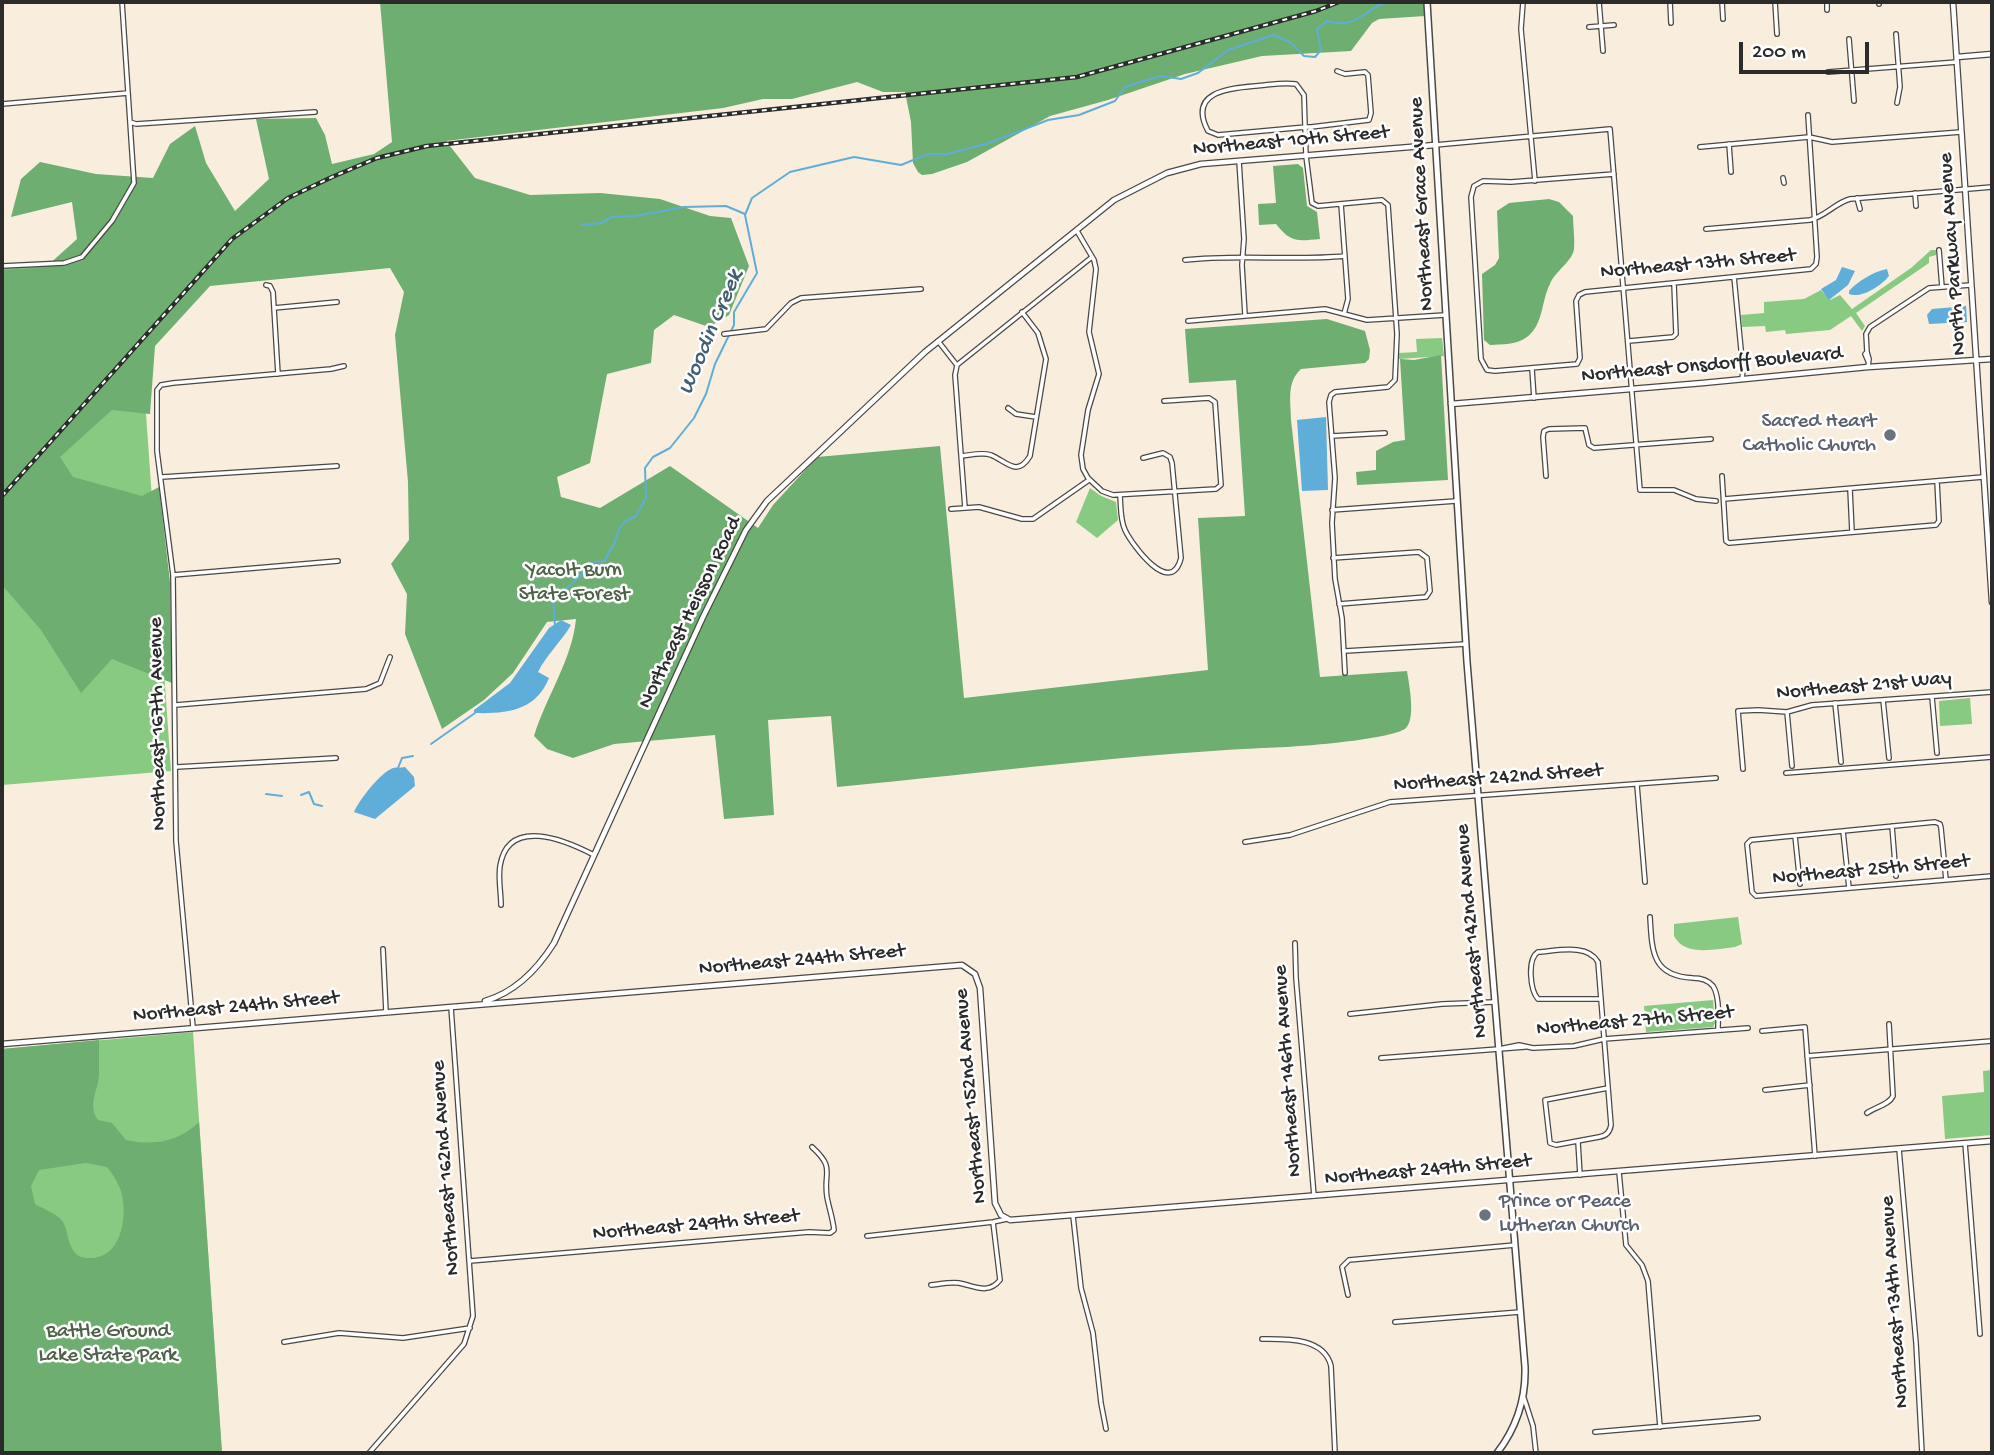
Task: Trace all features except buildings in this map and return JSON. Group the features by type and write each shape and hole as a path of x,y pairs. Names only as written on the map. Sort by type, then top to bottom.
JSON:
{"main road":[{"name":"Northeast Grace Avenue","path":"1427,2 1451,404"},
{"name":"Northeast 142nd Avenue","path":"1451,404 1465,644 1525,1367 1524,1398"},
{"path":"1497,1453 1516,1423 1524,1398"}],"street":[{"path":"2,266 77,260 90,249 112,221 134,183 122,2"},
{"path":"1523,2 1521,29 1535,181"},
{"path":"1599,2 1603,51"},
{"path":"1670,2 1671,23"},
{"path":"1722,2 1723,19"},
{"path":"1775,2 1777,34"},
{"path":"1827,2 1827,10"},
{"name":"North Parkway Avenue","path":"1953,2 1992,602"},
{"path":"1589,27 1614,25"},
{"path":"1896,34 1898,103"},
{"path":"1849,39 1854,101"},
{"path":"1828,72 1898,67 1992,54"},
{"path":"1337,71 1345,74 1365,72 1368,75 1371,113 1369,120 1306,127 1218,135 1210,133 1205,123 1204,109 1216,92 1226,89 1292,83 1300,87 1304,95 1306,127 1306,156 1312,203 1318,206 1380,200 1386,201 1389,207 1397,344 1392,384 1388,387 1332,394 1329,402 1335,478 1332,510 1333,558 1345,673"},
{"path":"2,104 128,93"},
{"path":"130,122 136,124 315,112"},
{"path":"1808,115 1815,219"},
{"name":"Northeast 10th Street","path":"1077,231 1114,200 1158,176 1184,167 1239,161 1610,129 1614,174"},
{"path":"1700,147 1809,137 1832,142 1961,132"},
{"path":"1729,144 1731,172"},
{"path":"1239,161 1245,315"},
{"path":"1534,398 1532,369 1492,372 1481,362 1471,194 1474,186 1483,181 1535,181 1614,174 1640,490 1674,490 1696,499 1716,501"},
{"path":"1706,229 1815,219 1842,201 1857,198 1992,187"},
{"path":"1914,193 1916,206"},
{"path":"1857,198 1860,209"},
{"path":"1341,204 1348,301 1344,314"},
{"name":"Northeast 13th Street","path":"1532,369 1578,363 1580,358 1576,305 1579,295 1589,291 1811,269 1817,259 1815,219"},
{"path":"1077,231 1096,269 1089,332 1099,374 1088,410 1081,455 1083,469 1089,480 1106,494 1121,496 1217,488 1221,485 1216,404 1209,398 1164,401"},
{"name":"Northeast Heisson Road","path":"474,1004 492,999 513,988 545,958 703,617 746,530 767,501 938,341 1077,231"},
{"path":"1939,250 1942,287"},
{"path":"1185,260 1278,257 1303,260 1345,256"},
{"path":"965,508 955,375 957,365 1092,257"},
{"path":"1734,277 1741,363 1738,365 1741,375"},
{"path":"1629,341 1673,337 1676,334 1674,284"},
{"path":"266,285 270,286 273,292 278,374 344,366"},
{"path":"1868,364 1865,359 1866,334 1870,327 1923,291 1971,285"},
{"path":"724,334 766,329 798,299 921,289"},
{"path":"274,308 338,302"},
{"path":"1188,321 1325,309 1367,320 1445,315"},
{"path":"962,456 988,454 1006,465 1019,466 1029,459 1046,359 1038,333 1022,312"},
{"path":"938,341 957,365"},
{"name":"Northeast Onsdorff Boulevard","path":"1451,404 1633,389 1741,375 1868,364 1992,359"},
{"name":"Northeast 167th Avenue","path":"193,1027 174,811 177,767 173,575 157,451 157,390 161,384 278,374"},
{"path":"1008,408 1016,414 1036,417"},
{"path":"1546,476 1544,431 1549,429 1585,428 1590,446 1711,439"},
{"path":"1332,436 1385,433"},
{"path":"1121,496 1122,522 1126,532 1155,569 1166,573 1176,569 1181,558 1176,491 1170,457 1160,453 1143,458"},
{"path":"162,477 337,466"},
{"path":"1722,476 1727,543 1938,524 1937,481"},
{"path":"1724,499 1983,477"},
{"path":"951,509 979,508 1022,519 1033,519 1089,480"},
{"path":"1850,488 1852,532"},
{"path":"1332,510 1457,501"},
{"path":"1333,558 1419,552 1427,558 1430,591 1427,596 1339,604"},
{"path":"173,575 338,561"},
{"path":"1344,651 1465,644"},
{"path":"176,705 366,689 380,683 390,657"},
{"name":"Northeast 21st Way","path":"1743,769 1738,711 1787,712 1812,705 1992,692"},
{"path":"1932,697 1937,753"},
{"path":"1883,700 1889,758"},
{"path":"1835,703 1841,762"},
{"path":"1787,712 1792,766"},
{"path":"1786,774 1992,757"},
{"path":"177,767 336,758"},
{"name":"Northeast 242nd Street","path":"1245,842 1290,835 1390,802 1716,778"},
{"path":"1637,785 1645,882"},
{"path":"1800,884 1795,836 1940,824 1946,880"},
{"path":"1892,826 1896,876"},
{"path":"1843,831 1849,888"},
{"path":"501,905 499,869 502,857 517,839 537,835 576,845 594,855"},
{"name":"Northeast 25th Street","path":"1795,836 1752,840 1747,844 1752,894 1760,896 1992,876"},
{"path":"1650,917 1653,951 1657,962 1675,976 1703,979 1713,986 1718,1029"},
{"name":"Northeast 146th Avenue","path":"1295,943 1314,1196"},
{"path":"383,949 386,1012"},
{"path":"1601,999 1544,1001 1536,998 1533,992 1531,960 1534,955 1538,952 1584,950 1593,954 1598,962 1601,999 1604,1039 1608,1088 1611,1125 1608,1132 1599,1138 1552,1145 1548,1139 1545,1100 1608,1088"},
{"name":"Northeast 244th Street","path":"2,1044 953,965 971,969"},
{"name":"Northeast 152nd Avenue","path":"971,969 980,988 995,1203 1007,1219"},
{"path":"513,988 520,997 528,1000"},
{"path":"1350,1014 1441,1004 1494,1002"},
{"name":"Northeast 162nd Avenue","path":"451,1006 471,1261 473,1316 470,1328"},
{"path":"1867,1113 1893,1098 1889,1024"},
{"name":"Northeast 27th Street","path":"1762,1031 1805,1027 1807,1056"},
{"name":"Northeast 27th Street","path":"1381,1058 1574,1046 1604,1039 1748,1028"},
{"path":"1815,1156 1807,1056 1992,1041"},
{"path":"1765,1090 1810,1085"},
{"path":"1578,1141 1580,1175"},
{"name":"Northeast 249th Street","path":"867,1236 1007,1219 1025,1220 1992,1141"},
{"path":"1965,1143 1980,1334"},
{"name":"Northeast 249th Street","path":"471,1261 809,1232 830,1233 834,1230 827,1195 828,1170 821,1155 812,1147"},
{"name":"Northeast 134th Avenue","path":"1899,1149 1922,1453"},
{"path":"1619,1172 1626,1245 1642,1265 1648,1281 1660,1427"},
{"path":"1073,1216 1082,1288 1093,1333 1106,1429"},
{"name":"Northeast 152nd Avenue","path":"931,1285 956,1283 982,1290 995,1286 1000,1280 993,1222"},
{"path":"1348,1295 1342,1267 1349,1259 1514,1245"},
{"path":"1395,1322 1520,1312"},
{"path":"285,1342 340,1333 402,1338 470,1328 464,1344 369,1453"},
{"path":"1262,1339 1307,1343 1327,1354 1331,1366 1335,1453"},
{"name":"Northeast 142nd Avenue","path":"1524,1398 1533,1426 1536,1453"},
{"path":"1595,1432 1758,1418"}],"green space":[{"name":"Yacolt Burn State Forest","path":"380,2 1424,2 1425,16 1379,19 1372,23 1351,51 1262,56 1185,74 1050,116 967,162 932,174 922,175 913,163 911,122 905,92 883,92 857,82 792,99 763,99 723,108 446,141 475,178 530,195 600,193 660,199 710,216 731,218 749,266 729,315 709,327 674,315 654,330 651,363 607,374 590,463 557,477 561,497 600,508 670,466 758,528 773,505 817,457 940,446 964,698 1208,670 1198,518 1245,516 1236,380 1189,383 1185,329 1327,319 1365,331 1370,350 1369,359 1365,363 1301,369 1296,374 1290,393 1291,420 1320,677 1407,671 1411,717 1406,728 1368,739 1330,743 1117,759 837,787 831,716 768,720 774,815 724,819 715,735 614,744 573,758 547,749 534,736 564,664 576,619 547,622 513,673 484,700 442,729 405,634 407,594 391,564 409,540 408,482 395,335 404,292 390,268 210,286 155,346 150,414 112,410 60,457 73,477 142,496 159,487 170,582 172,683 112,659 81,693 41,630 2,585 2,270 46,267 77,239 72,202 11,217 21,179 40,162 96,174 153,178 170,144 195,126 206,163 235,211 269,179 256,119 316,118 325,135 332,164 374,154 392,142"},
{"path":"1298,164 1303,168 1307,206 1317,212 1320,239 1290,238 1276,224 1259,225 1258,204 1276,203 1273,166"},
{"path":"1549,199 1559,202 1573,216 1573,254 1552,279 1532,332 1519,341 1490,345 1484,340 1482,274 1495,265 1499,258 1497,211 1509,203"},
{"path":"1931,250 1937,250 1936,255 1929,257 1929,263 1856,313 1865,326 1862,331 1851,316 1830,330 1786,334 1785,330 1766,332 1765,326 1742,327 1741,315 1764,313 1764,302 1804,299 1821,290 1830,300 1840,295 1852,309 1911,268"},
{"path":"135,256 171,771 2,785 2,267"},
{"path":"1442,338 1444,356 1399,359 1399,353 1417,352 1416,339"},
{"path":"1441,355 1448,480 1357,485 1356,472 1376,470 1376,451 1393,442 1405,440 1400,359 1414,360"},
{"path":"1090,488 1116,502 1118,520 1097,538 1076,522"},
{"path":"1970,698 1972,724 1940,726 1939,701"},
{"path":"1738,917 1742,944 1735,947 1693,949 1679,943 1674,936 1674,924"},
{"path":"1713,1000 1713,1027 1646,1032 1644,1006"},
{"name":"Battle Ground Lake State Park","path":"193,1032 222,1453 2,1453 2,1049"},
{"name":"Battle Ground Lake State Park","path":"99,1040 99,1075 93,1109 98,1120 112,1123 126,1140 146,1143 165,1141 183,1134 199,1122 222,1453 2,1453 2,1049","holes":["86,1163 107,1167 122,1196 122,1227 110,1251 94,1258 81,1257 72,1249 61,1219 35,1204 31,1186 39,1170"]},
{"path":"1992,1070 1992,1135 1945,1139 1942,1096 1984,1092 1983,1071"}],"water":[{"path":"1842,267 1855,271 1848,285 1829,300 1821,289 1836,280"},
{"path":"1887,269 1889,276 1881,284 1859,295 1849,294 1861,281"},
{"path":"1966,306 1967,322 1929,324 1927,315 1932,309"},
{"path":"1326,417 1328,490 1302,491 1297,420"},
{"path":"561,620 571,625 538,672 549,678 536,698 508,711 474,713 474,710 510,683 549,628"},
{"path":"405,767 414,777 415,786 375,819 354,812 382,775 393,768"}],"waterway":[{"name":"Woodin Creek","path":"555,626 553,601 595,562 605,561 621,526 635,517 646,498 645,468 653,457 670,448 694,418 706,394 715,364 734,325 734,312 757,273 745,215 752,198 790,172 854,157 901,165 928,154 947,154 989,143 1048,120 1079,115 1115,101 1125,87 1161,76 1181,79 1198,73 1228,50 1273,35 1290,42 1304,56 1315,57 1321,50 1317,29 1327,21 1352,21 1387,2"},
{"path":"582,225 601,223 612,217 635,216 684,207 726,206 745,214"},
{"name":"Woodin Creek","path":"431,744 475,713"},
{"name":"Woodin Creek","path":"398,768 402,758 413,756"},
{"name":"Woodin Creek","path":"301,795 309,792 314,804 322,806"},
{"name":"Woodin Creek","path":"266,794 282,796"}],"railway":[{"path":"2,496 232,239 288,198 377,158 427,146 1077,77 1316,11 1339,2"}],"place":[{"name":"Sacred Heart Catholic Church","path":"1890,435"},
{"name":"Prince or Peace Lutheran Church","path":"1485,1215"}]}
